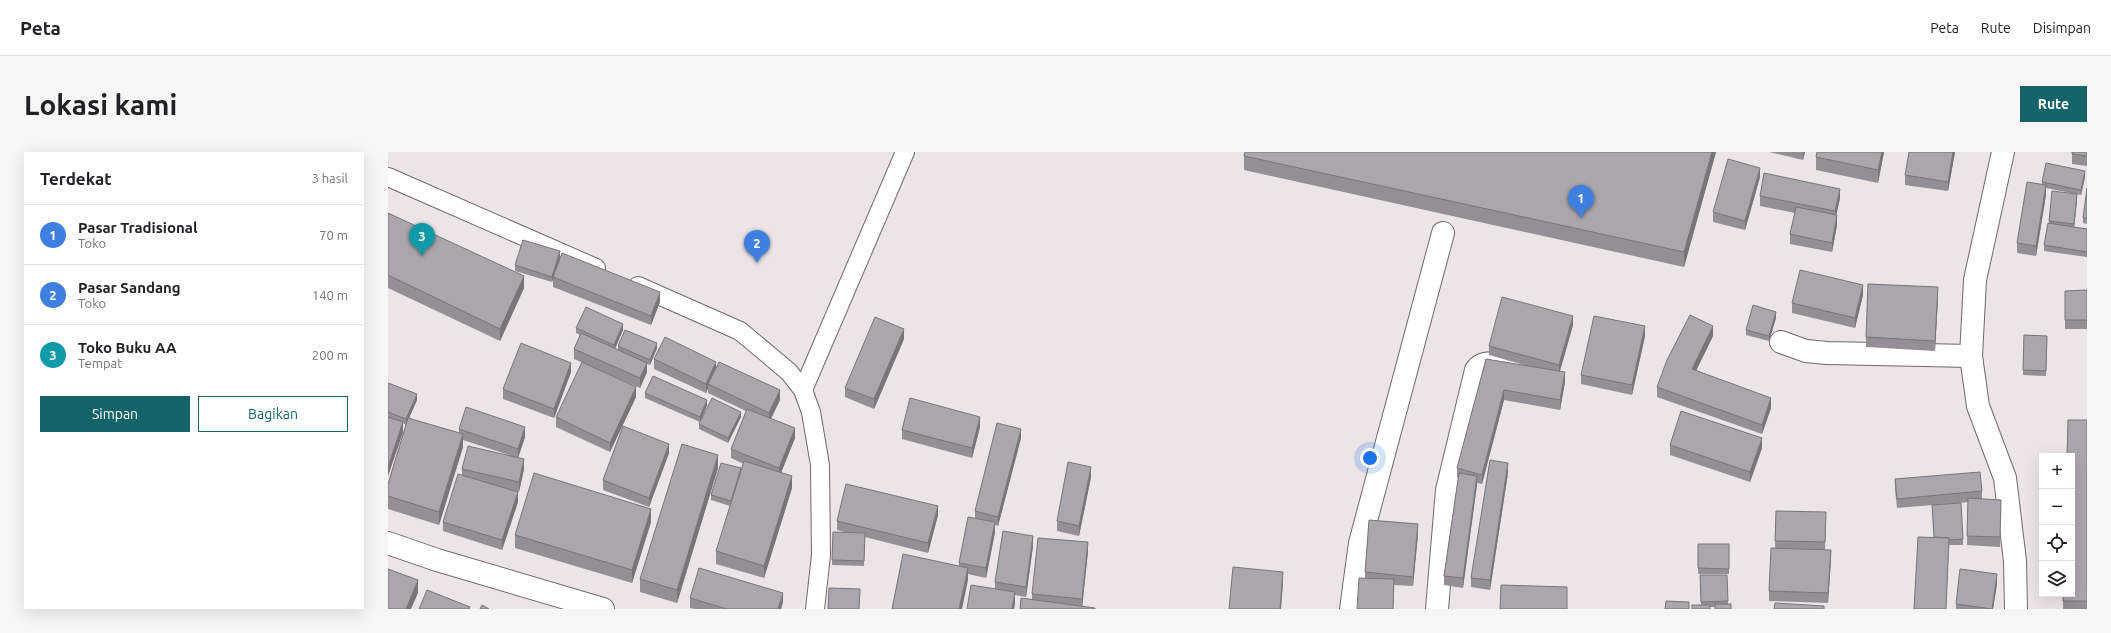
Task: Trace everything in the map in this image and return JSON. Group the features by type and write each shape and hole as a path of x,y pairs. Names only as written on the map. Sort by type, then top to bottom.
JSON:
{"street":[{"path":"2003,152 1975,280 1971,356 1978,406 2005,478 2015,562 2016,609"},
{"path":"1352,609 1360,543 1443,233"},
{"path":"1781,342 1806,351 1827,353 1971,356"},
{"path":"1437,609 1447,490 1476,370 1479,365 1494,363 1532,372"},
{"path":"388,543 556,602 603,609"}],"lane":[{"path":"803,390 904,152"},
{"path":"388,177 740,331 789,372 803,390 811,412 820,465 821,555 815,609"}],"building":[{"path":"1245,152 1712,152 1684,252 1244,156"},
{"path":"1817,152 1882,152 1878,170 1816,157"},
{"path":"1909,152 1953,152 1948,182 1905,175"},
{"path":"2072,152 2087,152 2087,156 2072,154"},
{"path":"1728,159 1760,168 1745,221 1713,212"},
{"path":"2046,163 2085,171 2081,190 2042,182"},
{"path":"1764,173 1840,189 1835,211 1760,196"},
{"path":"2027,182 2046,185 2036,246 2017,243"},
{"path":"2087,188 2087,218 2083,218"},
{"path":"2052,191 2077,194 2074,224 2049,221"},
{"path":"1796,207 1837,215 1832,243 1790,234"},
{"path":"388,213 524,276 500,329 388,275"},
{"path":"2048,223 2087,229 2087,252 2044,245"},
{"path":"523,240 560,251 552,277 515,265"},
{"path":"562,253 660,292 651,316 553,277"},
{"path":"1800,270 1863,285 1855,318 1792,303"},
{"path":"1868,284 1938,287 1935,341 1866,337"},
{"path":"2087,290 2087,320 2065,320 2065,291"},
{"path":"1502,297 1573,316 1559,365 1489,346"},
{"path":"1753,305 1776,312 1769,336 1746,330"},
{"path":"586,307 623,324 614,345 576,328"},
{"path":"1690,315 1713,326 1692,369 1771,398 1762,425 1657,387 1667,360"},
{"path":"1594,316 1645,326 1632,385 1581,375"},
{"path":"875,317 904,329 874,399 845,388"},
{"path":"625,330 657,343 650,360 618,346"},
{"path":"581,333 647,363 640,378 574,349"},
{"path":"2024,335 2047,336 2046,371 2023,370"},
{"path":"665,337 716,362 706,384 654,359"},
{"path":"521,343 571,363 554,409 503,389"},
{"path":"1486,359 1565,372 1560,400 1504,390 1482,475 1457,468"},
{"path":"582,362 636,387 610,443 556,417"},
{"path":"719,362 780,390 769,413 708,384"},
{"path":"653,376 707,400 700,417 645,393"},
{"path":"388,383 417,394 406,419 388,412"},
{"path":"712,398 741,412 728,438 699,424"},
{"path":"910,398 980,417 972,448 902,430"},
{"path":"466,407 525,427 518,449 459,429"},
{"path":"747,409 795,428 779,468 731,449"},
{"path":"1681,411 1762,438 1750,472 1670,445"},
{"path":"388,417 403,422 388,467"},
{"path":"408,418 463,434 439,512 388,496 388,484"},
{"path":"2068,420 2087,420 2087,601 2063,601 2063,597 2075,597 2075,453 2067,453"},
{"path":"997,423 1021,429 998,517 975,511"},
{"path":"623,426 669,444 649,498 603,480"},
{"path":"682,444 718,455 677,590 640,579"},
{"path":"468,446 524,459 519,482 462,469"},
{"path":"1490,460 1508,463 1490,580 1471,578"},
{"path":"744,461 792,476 764,566 716,551"},
{"path":"1068,462 1091,467 1079,526 1057,521"},
{"path":"721,463 741,468 731,501 711,495"},
{"path":"1980,472 1982,491 1897,499 1895,479"},
{"path":"534,473 651,509 632,570 515,535"},
{"path":"1459,473 1477,476 1463,578 1444,576"},
{"path":"458,474 518,492 502,540 443,522"},
{"path":"846,484 938,506 928,543 837,521"},
{"path":"1968,498 2001,500 2000,537 1967,536"},
{"path":"1961,503 1963,539 1949,540 1949,538 1934,537 1932,505"},
{"path":"1776,511 1826,512 1825,542 1775,541"},
{"path":"968,517 995,522 986,568 959,563"},
{"path":"1369,520 1418,524 1413,577 1365,572"},
{"path":"1003,531 1033,536 1026,587 995,582"},
{"path":"833,532 865,533 864,561 832,560"},
{"path":"1918,537 1949,538 1946,609 1914,609"},
{"path":"1038,538 1088,542 1082,599 1032,594"},
{"path":"1698,544 1729,544 1729,569 1698,568"},
{"path":"1771,548 1831,550 1828,593 1769,591"},
{"path":"903,554 968,568 959,609 892,609"},
{"path":"1233,567 1283,572 1280,609 1229,609"},
{"path":"699,568 783,593 778,609 727,609 690,598"},
{"path":"388,569 418,580 406,609 388,609"},
{"path":"1960,569 1997,574 1992,609 1956,604"},
{"path":"1700,575 1727,575 1728,601 1701,602"},
{"path":"1359,578 1394,579 1393,609 1357,609"},
{"path":"971,585 1015,592 1012,609 967,609"},
{"path":"1501,585 1567,587 1567,609 1500,609"},
{"path":"829,588 860,589 859,609 828,609"},
{"path":"427,590 470,607 469,609 419,609"},
{"path":"1021,598 1095,608 1095,609 1020,609"},
{"path":"1666,601 1689,602 1689,609 1665,609"},
{"path":"1775,603 1824,606 1824,609 1774,609"},
{"path":"1715,604 1731,604 1731,609 1715,609"},
{"path":"482,605 489,609 480,609"},
{"path":"1692,605 1710,605 1710,609 1692,609"}],"place":[{"name":"Pasar Tradisional","path":"1581,218"},
{"name":"Toko Buku AA","path":"422,256"},
{"name":"Pasar Sandang","path":"757,263"}]}
